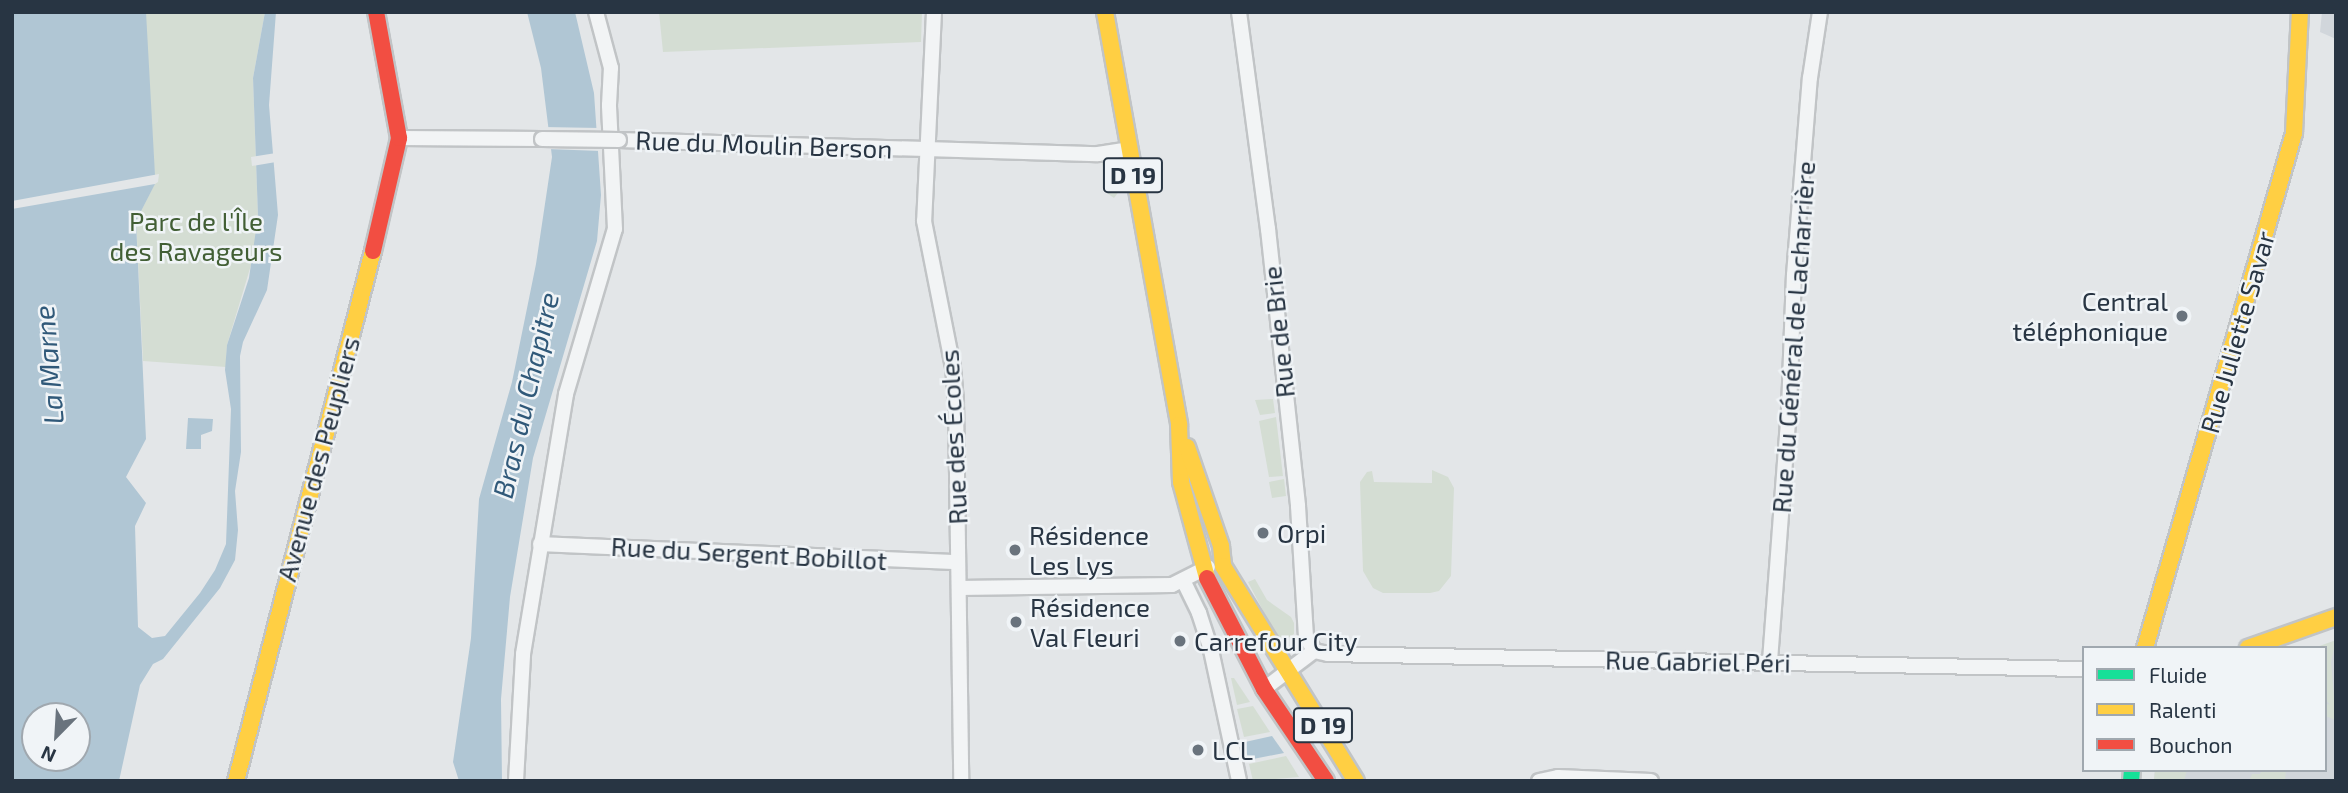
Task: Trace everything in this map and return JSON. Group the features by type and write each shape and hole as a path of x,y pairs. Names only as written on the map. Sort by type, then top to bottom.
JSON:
{"street":[{"path":"376,12 399,138"},
{"path":"516,781 523,654 566,394 615,229 609,105 611,68 596,12"},
{"name":"Rue des Écoles","path":"934,12 924,221 953,367 957,403 961,781"},
{"name":"D 19","path":"1105,12 1179,425 1181,482 1203,570 1264,689 1326,781"},
{"name":"Rue de Brie","path":"1239,12 1268,229 1298,506 1306,637 1314,651"},
{"name":"Rue du Général de Lacharrière","path":"1770,662 1789,410 1794,275 1810,78 1819,12"},
{"name":"Rue Juliette Savar","path":"2146,646 2294,133 2300,12"},
{"name":"Rue du Moulin Berson","path":"399,138 619,140 1098,154 1129,149"},
{"name":"Avenue des Peupliers","path":"236,781 381,219 399,138"},
{"name":"D 19","path":"1179,425 1221,545 1223,566 1356,781"},
{"name":"Rue du Sergent Bobillot","path":"540,544 958,562"},
{"path":"958,588 1166,585 1183,580 1213,564 1223,566"},
{"path":"1183,580 1199,613 1211,650 1239,781"},
{"path":"2254,646 2336,617"},
{"path":"1264,689 1314,651"},
{"name":"Rue Gabriel Péri","path":"1314,651 1328,654 2082,670"},
{"path":"1539,781 1558,777 1651,781"}],"shaded area":[{"path":"2322,12 2336,12 2336,39 2320,32"},
{"path":"2336,641 2336,781 2154,781 2155,772 2327,772 2327,647"}],"green space":[{"name":"Parc de l'Île des Ravageurs","path":"145,12 265,12 253,78 258,216 254,255 227,345 226,367 143,361 136,221 155,183"},
{"path":"659,12 922,12 921,42 663,52"},
{"path":"1102,161 1114,168 1124,185 1114,198 1107,193"},
{"path":"1273,399 1275,413 1260,415 1255,400"},
{"path":"1276,417 1283,476 1269,477 1259,421"},
{"path":"1432,470 1448,477 1454,488 1451,576 1439,591 1383,593 1373,588 1363,571 1360,482 1367,472 1372,471 1374,482 1432,483"},
{"path":"1284,479 1286,496 1272,498 1269,482"},
{"path":"1255,579 1267,600 1291,617 1294,623 1294,634 1280,643 1248,582"},
{"path":"2336,640 2331,662 2336,720 2327,717 2327,704 2330,705 2327,701 2327,646 2320,646"},
{"path":"1231,678 1234,678 1250,702 1237,705"},
{"path":"1253,706 1270,732 1244,737 1237,709"},
{"path":"1286,756 1299,777 1253,781 1249,764"},
{"path":"2155,772 2186,772 2184,781 2154,781"},
{"path":"2286,772 2285,781 2249,781 2252,774"}],"water":[{"name":"La Marne","path":"12,12 146,12 155,184 136,221 146,439 126,477 146,503 135,526 138,627 152,638 165,636 200,593 215,570 226,544 231,409 225,370 227,345 249,278 258,216 253,78 265,12 276,12 269,105 278,215 267,290 243,342 240,356 241,452 235,491 238,530 235,560 220,588 163,659 153,664 140,685 119,781 12,781"},
{"name":"Bras du Chapitre","path":"527,12 575,12 594,93 601,195 597,241 533,458 510,597 501,699 502,781 459,781 453,762 471,638 479,499 512,382 536,264 552,157 541,68"},
{"path":"188,418 213,419 212,431 201,435 201,449 186,449"},
{"path":"1272,736 1284,753 1248,760 1245,742"}],"pier":[{"path":"543,127 600,128 601,151 547,149"},
{"path":"276,153 276,162 252,166 251,157"},
{"path":"159,174 155,184 12,209 12,201"}],"traffic: fast":[{"path":"2131,781 2132,772"}],"traffic: slow":[{"path":"1105,12 1179,425 1181,482 1207,578"},
{"path":"2146,646 2294,133 2300,12"},
{"path":"236,781 373,251"},
{"path":"1187,447 1221,546 1223,566 1356,781"},
{"path":"2254,646 2336,617"}],"traffic: jam":[{"path":"373,251 399,138 376,12"},
{"path":"1207,578 1264,689 1326,781"}],"place":[{"name":"Central téléphonique","path":"2182,316"},
{"name":"Orpi","path":"1263,533"},
{"name":"Résidence Les Lys","path":"1015,550"},
{"name":"Résidence Val Fleuri","path":"1016,622"},
{"name":"Carrefour City","path":"1180,641"},
{"name":"LCL","path":"1198,750"}]}
